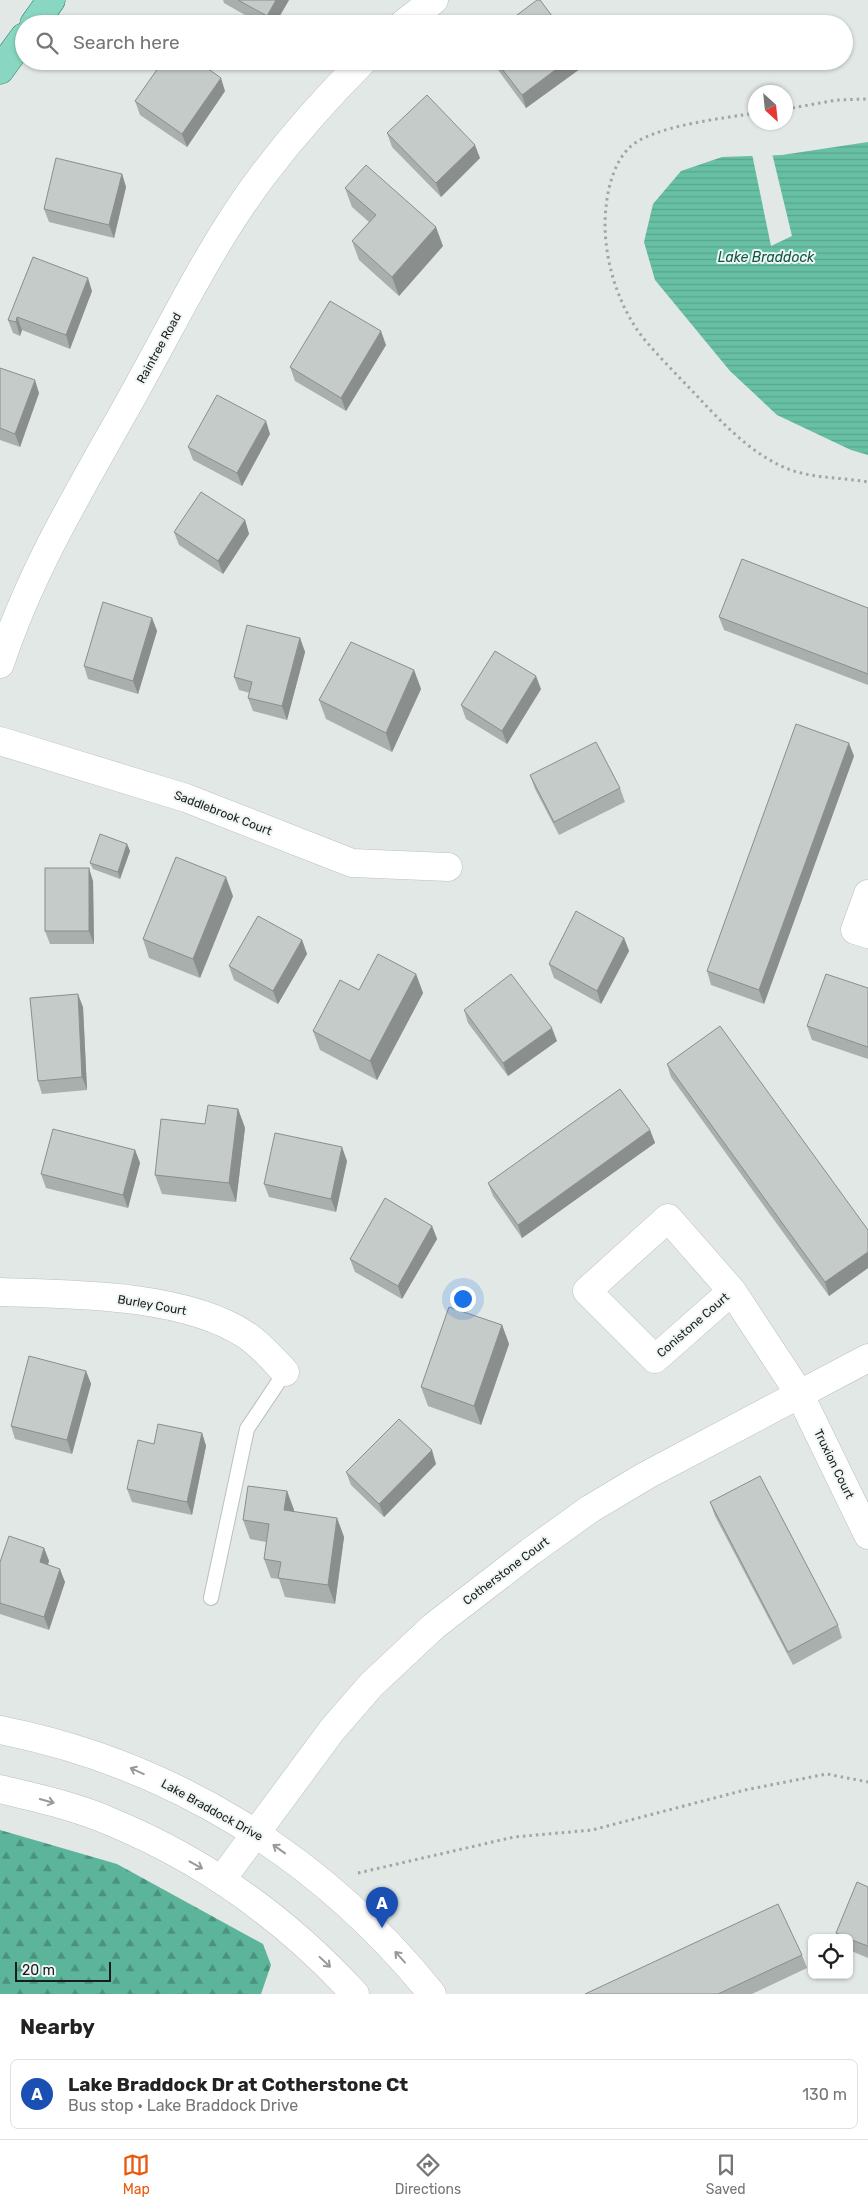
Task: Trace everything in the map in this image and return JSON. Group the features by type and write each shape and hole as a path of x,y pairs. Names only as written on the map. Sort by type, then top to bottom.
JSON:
{"main road":[{"path":"40,15 51,0"},
{"path":"0,70 15,49"}],"street":[{"path":"415,15 434,0"},
{"name":"Raintree Road","path":"0,664 29,588 53,538 214,251 262,176 322,102 355,70"},
{"name":"Saddlebrook Court","path":"0,741 186,798 352,863 448,867"},
{"path":"868,894 855,930 868,934"},
{"name":"Conistone Court","path":"732,1291 655,1359 587,1291 668,1218 732,1291 799,1393"},
{"name":"Burley Court","path":"0,1292 89,1294 201,1313 224,1322 246,1335 285,1372"},
{"name":"Cotherstone Court","path":"222,1879 332,1730 358,1700 434,1626 530,1552 590,1509 647,1475 868,1358"},
{"name":"Truxion Court","path":"799,1393 868,1535"},
{"name":"Lake Braddock Drive","path":"0,1730 61,1744 129,1767 186,1794 256,1833 306,1868 369,1924 432,1994"},
{"path":"0,1789 45,1800 108,1820 159,1844 222,1879 270,1913 328,1965 355,1994"}],"lane":[{"path":"211,1598 247,1429 285,1372"}],"path":[{"path":"793,107 837,100 868,99"},
{"path":"748,115 655,133 629,147 620,161 608,190 604,224 607,258 616,286 643,338 714,414 758,452 786,468 817,476 868,482"},
{"path":"334,1892 353,1874 514,1837 592,1830 745,1790 827,1774 868,1782"}],"green space":[{"path":"0,1830 117,1864 263,1944 271,1965 261,1994 0,1994"}],"water":[{"name":"Lake Braddock","path":"868,142 868,455 851,450 777,415 730,371 655,280 644,242 653,204 681,171 722,157 782,155"}],"pier":[{"path":"772,153 792,236 771,246 752,154"}],"building":[{"path":"238,0 276,0 268,15"},
{"path":"537,0 540,0 551,15 517,15"},
{"path":"157,70 210,70 221,78 182,134 135,101"},
{"path":"503,70 555,70 522,95"},
{"path":"427,95 475,145 436,183 387,133"},
{"path":"56,158 122,174 109,225 44,209"},
{"path":"366,165 436,227 392,277 352,241 376,215 345,188"},
{"path":"33,257 88,278 66,335 17,317 16,322 8,320"},
{"path":"330,301 381,331 341,398 290,367"},
{"path":"0,368 35,380 15,434 0,428"},
{"path":"217,395 266,421 237,473 188,447"},
{"path":"201,492 245,520 218,561 174,532"},
{"path":"742,559 868,608 868,674 719,617"},
{"path":"103,602 152,618 133,681 84,666"},
{"path":"247,625 300,638 282,706 248,698 252,682 234,677"},
{"path":"351,642 414,670 386,733 319,700"},
{"path":"495,651 536,676 502,731 461,705"},
{"path":"796,724 849,743 759,990 707,971"},
{"path":"596,742 620,788 554,822 530,775"},
{"path":"100,834 127,844 118,872 90,863"},
{"path":"176,857 226,877 193,959 143,939"},
{"path":"45,868 89,868 89,931 45,931"},
{"path":"576,911 624,938 597,991 549,964"},
{"path":"258,916 302,940 273,991 229,966"},
{"path":"378,954 416,974 370,1061 313,1031 340,980 359,990"},
{"path":"511,974 552,1028 503,1063 464,1010"},
{"path":"826,974 868,988 868,1047 807,1026"},
{"path":"78,994 82,1077 38,1081 30,998"},
{"path":"720,1026 868,1230 868,1252 825,1282 667,1064"},
{"path":"620,1089 650,1130 518,1225 488,1183"},
{"path":"208,1105 238,1109 229,1183 155,1175 161,1119 205,1124"},
{"path":"53,1129 135,1150 123,1195 41,1174"},
{"path":"275,1133 342,1147 331,1199 264,1184"},
{"path":"385,1198 432,1226 398,1286 350,1259"},
{"path":"449,1307 502,1325 474,1406 421,1387"},
{"path":"29,1356 86,1371 67,1440 11,1426"},
{"path":"399,1419 432,1450 379,1504 346,1472"},
{"path":"158,1424 202,1433 187,1502 127,1489 138,1440 154,1444"},
{"path":"760,1476 838,1625 788,1652 710,1502"},
{"path":"248,1486 287,1491 284,1510 337,1518 328,1585 278,1578 281,1562 264,1559 269,1524 243,1520"},
{"path":"9,1536 44,1548 40,1562 60,1569 44,1617 0,1603 0,1562"},
{"path":"857,1882 868,1887 868,1946 853,1940 853,1934 836,1933"},
{"path":"778,1904 802,1955 718,1994 585,1994"}],"place":[{"name":"Lake Braddock Dr at Cotherstone Ct","path":"382,1928"}]}
